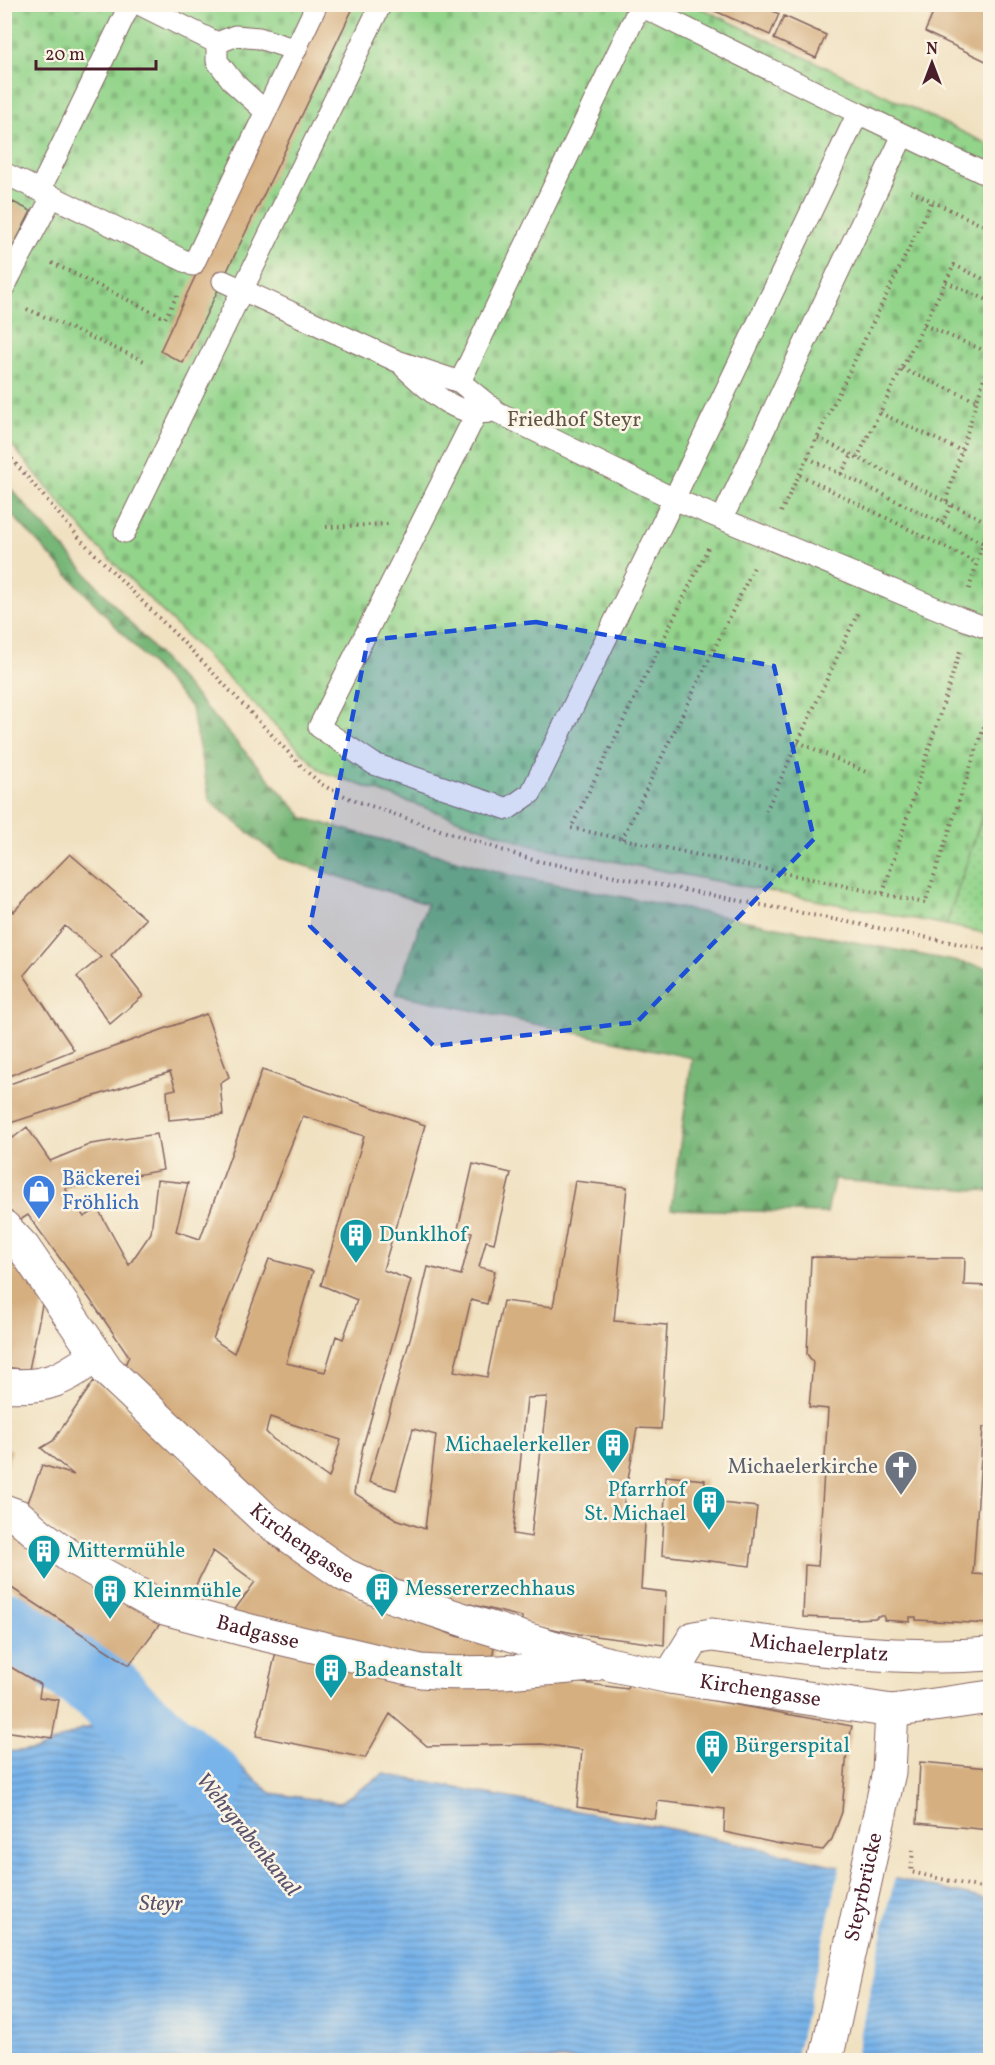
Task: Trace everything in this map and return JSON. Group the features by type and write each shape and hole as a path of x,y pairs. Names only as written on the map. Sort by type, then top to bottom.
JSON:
{"street":[{"name":"Kirchengasse","path":"5,1227 23,1247 107,1370 265,1519 345,1575 394,1597 609,1664 670,1677 892,1711 990,1697"},
{"path":"4,1385 27,1387 48,1384 73,1372 97,1354"},
{"name":"Badgasse","path":"4,1511 18,1516 71,1557 161,1607 201,1618 421,1671 456,1674 609,1664"},
{"name":"Michaelerplatz","path":"670,1677 694,1638 712,1635 842,1652 949,1657 990,1654"},
{"name":"Steyrbrücke","path":"826,2061 889,1773 892,1711"}],"lane":[{"path":"4,287 24,249 130,4"},
{"path":"139,4 217,43 235,36 251,37 296,50"},
{"path":"4,173 193,266 317,4"},
{"path":"125,532 381,4"},
{"path":"460,382 639,5 990,176"},
{"path":"217,43 217,61 234,83 266,112"},
{"path":"476,414 320,727 374,764 508,809 531,793 858,113"},
{"path":"722,519 903,135"},
{"path":"223,281 397,361 460,382 497,411 674,499 990,629"},
{"path":"397,361 429,391 454,407 476,414 497,411"}],"path":[{"path":"883,177 990,229"},
{"path":"622,839 932,201"},
{"path":"24,249 165,318 193,266"},
{"path":"841,474 880,413 954,265 990,282"},
{"path":"946,282 990,302"},
{"path":"26,309 144,361"},
{"path":"924,325 990,353"},
{"path":"946,501 990,358"},
{"path":"902,369 977,401"},
{"path":"880,413 962,451"},
{"path":"818,438 990,521 976,563 965,620 883,893"},
{"path":"808,458 983,543"},
{"path":"800,475 976,563"},
{"path":"942,523 952,504"},
{"path":"722,519 572,828 925,903 990,709"},
{"path":"326,527 383,523 419,530"},
{"path":"766,811 872,582"},
{"path":"798,742 868,772"},
{"path":"910,1872 990,1890"}],"highlighted area":[{"path":"536,622 774,666 814,839 637,1022 434,1046 310,926 368,640"}],"green space":[{"name":"Friedhof Steyr","path":"5,5 695,5 990,145 990,792 946,925 534,846 321,771 96,545 5,437"},
{"path":"4,481 304,818 514,876 990,968 990,1191 834,1180 827,1213 671,1209 692,1058 396,994 427,904 280,858 210,801 191,707 5,507"},
{"path":"990,792 990,934 946,925"}],"water":[{"name":"Steyr","path":"173,1708 271,1793 339,1803 384,1774 686,1832 990,1900 990,2060 5,2060 4,1752 37,1750 82,1729"}],"pier":[{"path":"841,1864 895,1876 855,2060 795,2060"}],"building":[{"path":"324,4 355,4 183,363 160,351"},
{"path":"709,4 759,4 779,14 770,35 708,8"},
{"path":"937,4 990,4 990,63 925,32"},
{"path":"784,16 826,35 816,58 774,39"},
{"path":"13,202 31,211 5,263 5,218"},
{"path":"70,854 146,919 111,955 143,996 110,1024 77,977 101,957 65,926 24,975 74,1050 4,1078 4,898 13,912"},
{"path":"206,1014 229,1077 220,1083 223,1115 169,1120 167,1091 176,1089 170,1072 4,1125 4,1086"},
{"path":"262,1070 425,1125 383,1270 411,1280 363,1446 354,1493 396,1519 425,1529 436,1435 413,1429 396,1490 369,1482 414,1325 428,1267 461,1275 472,1232 458,1229 473,1164 511,1173 494,1243 486,1241 479,1267 495,1271 487,1304 471,1300 454,1371 487,1377 503,1301 553,1307 575,1181 627,1187 614,1321 667,1325 661,1429 637,1428 621,1519 645,1522 641,1589 666,1592 664,1645 579,1634 522,1623 522,1617 395,1588 296,1531 123,1369 129,1356 89,1298 28,1215 17,1222 4,1204 4,1126 13,1138 27,1127 50,1161 91,1144 157,1134 163,1170 65,1188 84,1217 98,1209 129,1265 151,1233 157,1180 188,1183 176,1231 200,1239","holes":["303,1116 364,1136 321,1285 357,1300 343,1339 336,1336 325,1372 286,1363 313,1271 269,1259 234,1353 213,1339","547,1397 531,1537 513,1534 527,1398","270,1417 341,1440 329,1478 266,1432"]},
{"path":"4,1240 43,1287 42,1305 29,1370 4,1367"},
{"name":"Michaelerkirche","path":"811,1257 965,1258 964,1285 990,1286 990,1427 983,1427 973,1574 990,1575 990,1624 916,1620 916,1617 910,1617 910,1622 884,1620 884,1616 853,1619 803,1617 805,1565 818,1566 828,1409 809,1407 813,1362 807,1354"},
{"path":"94,1381 280,1551 284,1548 362,1600 456,1636 494,1645 492,1665 421,1664 230,1616 255,1582 213,1551 187,1603 108,1570 26,1508 42,1465 74,1475 41,1448 53,1441"},
{"path":"4,1447 12,1450 5,1473 4,1473"},
{"name":"Pfarrhof St. Michael","path":"666,1476 705,1480 704,1501 757,1507 750,1566 662,1555"},
{"path":"4,1522 20,1529 17,1538 162,1621 129,1665 4,1583"},
{"path":"277,1648 403,1674 406,1685 546,1678 627,1689 628,1685 852,1726 847,1750 842,1812 832,1839 823,1850 724,1832 725,1809 658,1801 655,1819 577,1807 582,1750 542,1744 427,1746 390,1714 365,1758 256,1736"},
{"path":"4,1663 41,1685 39,1697 59,1700 52,1738 4,1731"},
{"path":"920,1762 990,1768 990,1830 917,1823"}],"waterway":[{"name":"Wehrgrabenkanal","path":"4,1626 50,1651 103,1687 131,1717 208,1781"}],"place":[{"name":"Bäckerei Fröhlich","path":"39,1220"},
{"name":"Dunklhof","path":"356,1264"},
{"name":"Michaelerkeller","path":"613,1474"},
{"name":"Michaelerkirche","path":"901,1496"},
{"name":"Pfarrhof St. Michael","path":"709,1531"},
{"name":"Mittermühle","path":"44,1580"},
{"name":"Messererzechhaus","path":"382,1618"},
{"name":"Kleinmühle","path":"110,1620"},
{"name":"Badeanstalt","path":"331,1699"},
{"name":"Bürgerspital","path":"712,1775"}]}
